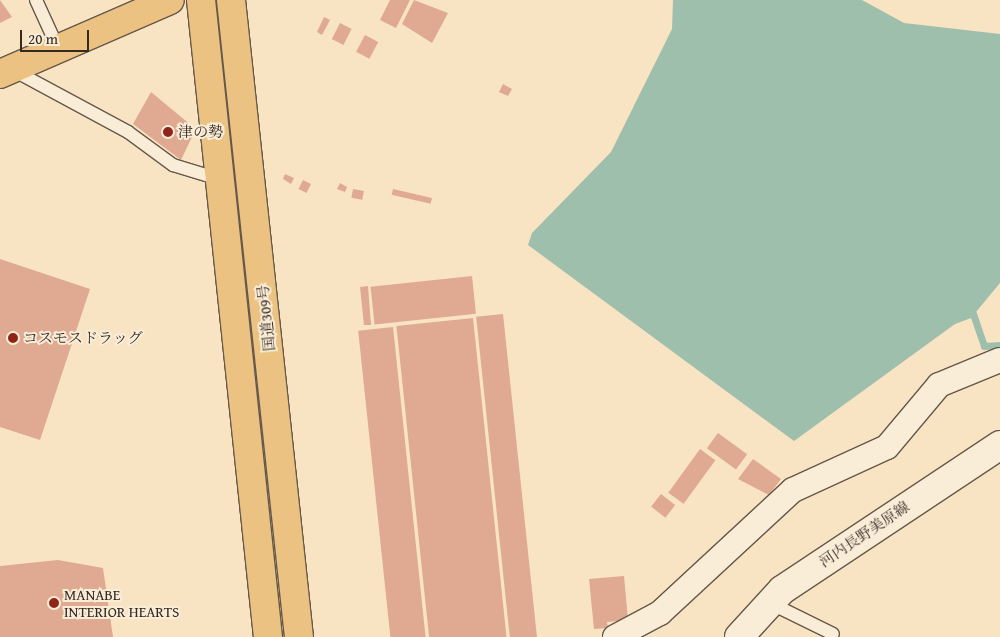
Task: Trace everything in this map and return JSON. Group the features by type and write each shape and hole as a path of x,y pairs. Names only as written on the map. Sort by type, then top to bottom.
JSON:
{"main road":[{"path":"6,71 170,0"},
{"path":"201,0 268,637"},
{"name":"国道309号","path":"230,0 299,637"},
{"name":"河内長野美原線","path":"739,637 770,603 838,550 1000,445"}],"street":[{"path":"615,637 660,613 793,490 887,447 939,385 1000,360"}],"lane":[{"path":"36,0 58,48"},
{"path":"6,71 128,132 173,165 220,179"},
{"path":"770,603 832,634"}],"shaded area":[{"path":"673,0 862,0 904,23 1000,34 1000,283 971,318 955,324 794,441 528,245 532,233 611,152 672,29"}],"building":[{"path":"0,0 12,17 0,23"},
{"path":"390,0 410,0 396,28 380,20"},
{"path":"414,0 448,13 432,43 402,24"},
{"path":"324,17 330,20 322,35 317,32"},
{"path":"340,23 352,29 343,45 332,39"},
{"path":"365,35 378,42 369,59 356,52"},
{"path":"503,84 512,89 508,96 499,92"},
{"path":"151,92 192,126 186,133 192,137 181,160 133,124"},
{"path":"285,174 294,178 291,184 283,179"},
{"path":"303,180 311,184 306,193 298,189"},
{"path":"340,183 347,187 345,192 337,189"},
{"path":"353,189 364,191 362,200 351,198"},
{"path":"393,189 432,198 431,204 392,195"},
{"path":"0,259 90,289 40,440 0,427"},
{"path":"472,276 476,314 375,324 371,287"},
{"path":"368,286 371,325 364,325 360,287"},
{"path":"503,314 537,637 510,637 476,317"},
{"path":"473,318 507,637 429,637 396,326"},
{"path":"393,327 426,637 390,637 358,331"},
{"path":"718,433 747,454 736,470 707,448"},
{"path":"700,449 715,460 684,504 668,493"},
{"path":"753,459 781,479 769,495 738,479"},
{"path":"661,494 675,505 665,518 651,507"},
{"name":"MANABE INTERIOR HEARTS","path":"58,560 103,568 113,637 0,637 0,566"},
{"path":"624,576 628,620 607,622 608,628 594,629 589,579"}],"waterway":[{"path":"972,311 984,346 1000,345"}],"place":[{"name":"津の勢","path":"168,132"},
{"name":"コスモスドラッグ","path":"13,338"},
{"name":"MANABE INTERIOR HEARTS","path":"54,603"}]}
